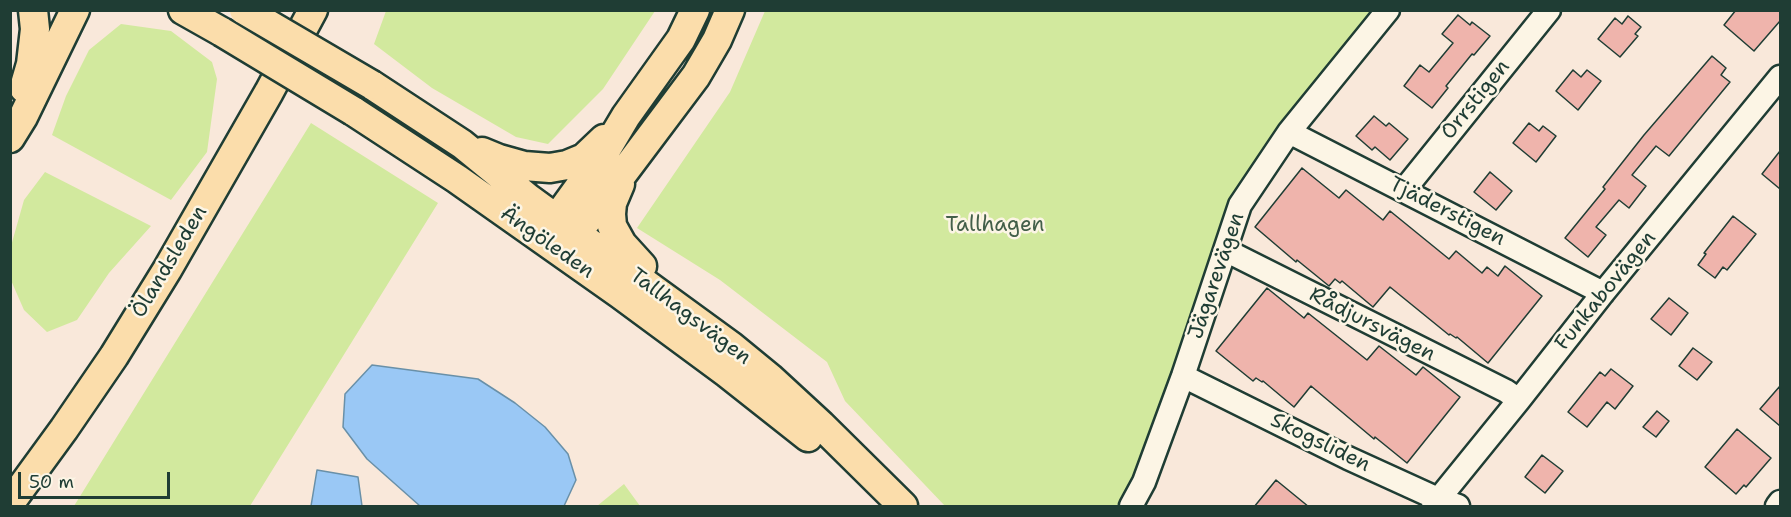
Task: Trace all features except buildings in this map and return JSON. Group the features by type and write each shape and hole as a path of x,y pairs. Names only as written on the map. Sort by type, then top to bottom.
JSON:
{"main road":[{"path":"10,128 31,64 35,29 33,10"},
{"path":"10,138 23,117 75,10"},
{"name":"Ängöleden","path":"183,10 353,111 457,179 559,235 794,425 890,507"},
{"name":"Tallhagsvägen","path":"244,10 372,85 462,144 499,175 559,235 731,346 821,425 903,507"},
{"name":"Ölandsleden","path":"10,503 120,346 167,270 314,10"},
{"path":"559,235 626,116 681,39 695,10"},
{"path":"730,10 717,40 696,76 624,174 610,214 615,234 631,255 731,346"},
{"path":"462,144 524,166 550,168 567,165 584,158 626,116"},
{"path":"559,235 634,158"}],"street":[{"name":"Jägarevägen","path":"1131,507 1144,482 1183,376 1240,205 1289,132 1388,10"},
{"name":"Orrstigen","path":"1404,190 1549,10"},
{"name":"Funkabovägen","path":"1443,504 1519,400 1603,293 1780,77"},
{"name":"Tjäderstigen","path":"1289,132 1603,293"},
{"name":"Rådjursvägen","path":"1225,250 1506,391 1519,400"},
{"name":"Skogsliden","path":"1183,376 1443,504"},
{"path":"1777,507 1780,502"}],"green space":[{"path":"386,10 655,11 603,89 548,144 516,137 432,88 374,44"},
{"name":"Tallhagen","path":"765,11 1374,11 1230,201 1135,475 1117,506 945,506 845,401 827,362 720,280 637,228 730,92"},
{"path":"121,24 171,31 212,62 217,79 207,152 171,200 52,135 66,96 89,50"},
{"path":"311,123 438,203 250,506 74,506"},
{"path":"45,172 151,226 109,273 77,320 47,332 24,310 10,278 11,246 24,200"},
{"path":"624,484 640,506 597,506"}],"water":[{"path":"372,365 478,379 515,403 545,427 568,454 576,480 564,506 420,506 367,459 343,427 345,394"},
{"path":"317,470 358,477 362,506 311,506"}]}
